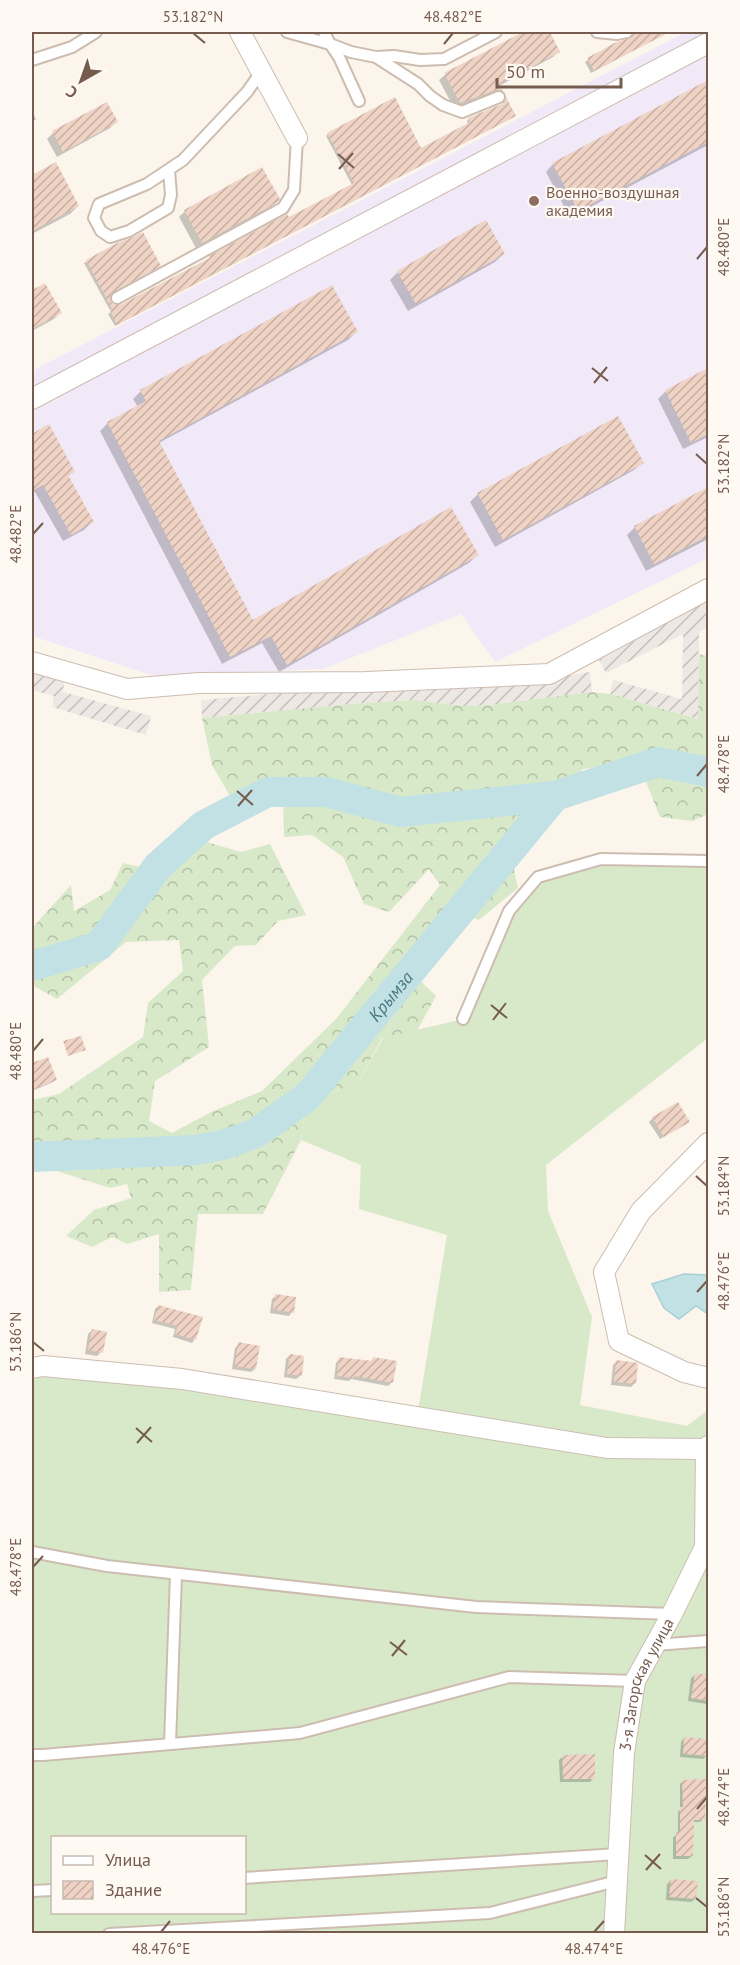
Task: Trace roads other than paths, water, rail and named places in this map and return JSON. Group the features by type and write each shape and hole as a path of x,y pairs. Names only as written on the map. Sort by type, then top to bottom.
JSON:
{"street":[{"path":"240,32 297,138"},
{"path":"32,399 708,43"},
{"path":"32,662 127,689 199,683 366,682 549,674 708,588"},
{"path":"708,1143 641,1211 604,1272 619,1341 684,1372 708,1378"},
{"path":"32,1368 43,1366 182,1379 607,1448 707,1448"},
{"name":"3-я Загорская улица","path":"614,1934 624,1753 635,1681 705,1547 707,1448"}],"lane":[{"path":"32,60 72,47 96,32"},
{"path":"287,32 351,52 376,57 394,56 420,60 444,59 496,32"},
{"path":"324,32 344,66 358,101"},
{"path":"597,32 616,34 627,32"},
{"path":"376,57 418,84 443,105 462,112 499,97"},
{"path":"169,170 171,195 168,208 129,231 110,237 101,231 94,218 99,204 147,184 183,160 247,92 261,72"},
{"path":"117,298 283,208 294,190 297,138"},
{"path":"463,1019 509,911 538,878 601,859 708,861"},
{"path":"32,1552 107,1566 476,1607 672,1614"},
{"path":"170,1744 176,1574"},
{"path":"655,1645 708,1641"},
{"path":"32,1755 300,1733 508,1677 635,1681"},
{"path":"246,1878 618,1854"},
{"path":"109,1934 490,1913 617,1881"},
{"path":"32,1891 51,1890"}],"water":[{"path":"684,1274 708,1275 708,1314 696,1306 679,1319 664,1308 652,1284"}],"waterway":[{"name":"Крымза","path":"32,1157 195,1150 223,1145 256,1133 307,1097 555,796 658,762 708,772"},
{"path":"32,966 99,946 158,866 204,825 268,792 326,792 401,812 555,796"}],"place":[{"name":"Военно-воздушная академия","path":"534,201"}]}
